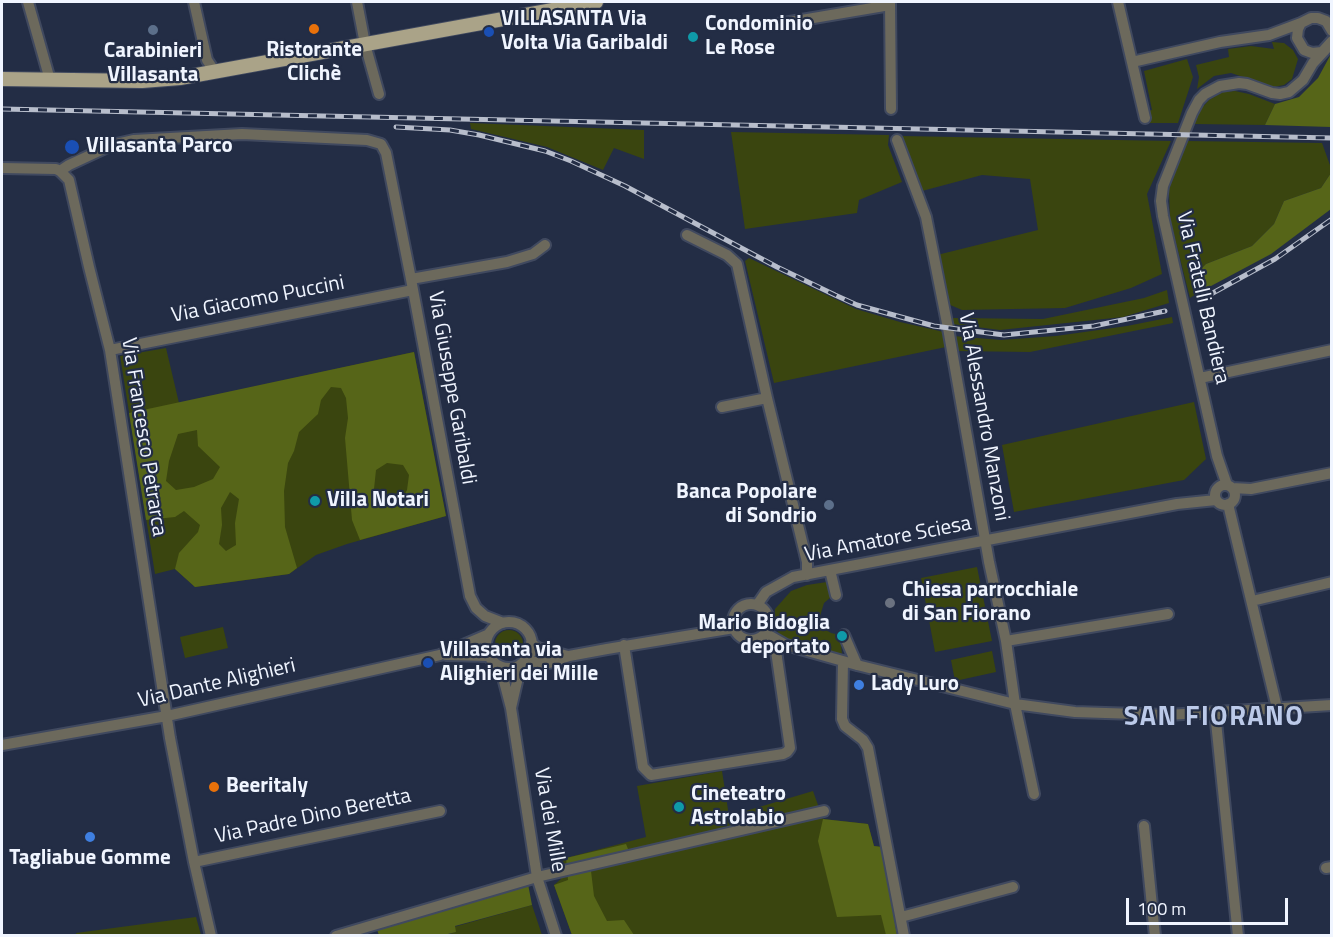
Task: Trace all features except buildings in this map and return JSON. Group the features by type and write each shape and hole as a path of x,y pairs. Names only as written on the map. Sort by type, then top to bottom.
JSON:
{"main road":[{"path":"2,79 142,81 215,72 596,2"}],"street":[{"path":"28,2 50,80"},
{"path":"194,2 207,60 215,72"},
{"path":"357,2 365,44 379,94"},
{"path":"1118,2 1145,118"},
{"path":"778,24 890,3 891,109"},
{"path":"1131,62 1220,42 1269,35 1311,18 1317,18 1330,24"},
{"path":"1301,23 1297,32 1308,71"},
{"path":"1269,35 1300,45 1312,53 1319,53 1329,45"},
{"name":"Via Fratelli Bandiera","path":"1277,708 1225,493 1161,201 1163,186 1192,114 1205,94 1220,86 1239,83 1272,93 1285,94 1296,88 1329,45"},
{"name":"Via Giuseppe Garibaldi","path":"60,171 112,145 134,140 242,134 367,140 381,144 386,153 412,284 470,596 477,609 485,616 503,623"},
{"name":"Via Alessandro Manzoni","path":"897,140 926,217 1006,641 1015,704 1034,794"},
{"path":"2,168 60,171"},
{"name":"Via Francesco Petrarca","path":"60,171 69,180 86,259 110,350 170,738 211,936"},
{"path":"687,235 728,255 737,264 807,562 807,575"},
{"name":"Via Giacomo Puccini","path":"110,350 507,262 533,254 545,245"},
{"path":"1200,378 1332,350"},
{"path":"722,407 767,398"},
{"name":"Via Amatore Sciesa","path":"757,605 766,592 793,577 1332,473"},
{"path":"830,570 836,595"},
{"path":"1252,601 1332,582"},
{"path":"746,605 757,605 765,611 768,628 756,639 746,639 740,636 734,628 734,618 739,609 746,605"},
{"path":"1006,641 1168,614"},
{"path":"569,656 538,648 531,643 525,629 511,622 497,625 489,634 486,645 489,657 500,666 511,668 523,663 549,663 569,656 624,645 734,628"},
{"path":"765,633 786,645 858,665 1015,704 1075,712 1167,715 1332,705"},
{"name":"Via Dante Alighieri","path":"2,745 167,716 440,655 489,634"},
{"path":"844,635 858,665"},
{"path":"624,645 643,767 651,775 787,752 790,748 776,651 778,640"},
{"path":"523,663 529,656 531,643"},
{"name":"Via Dante Alighieri","path":"440,655 489,657"},
{"path":"843,661 842,719 845,726 863,740 868,748 904,936"},
{"name":"Via dei Mille","path":"511,708 523,663"},
{"name":"Via dei Mille","path":"500,666 511,708 537,877 556,936"},
{"path":"1215,712 1238,936"},
{"name":"Via Padre Dino Beretta","path":"194,862 440,811"},
{"path":"336,936 537,877 824,811"},
{"path":"1144,826 1155,936"},
{"path":"901,917 1013,887"}],"green space":[{"path":"1272,42 1284,43 1293,50 1298,59 1292,79 1284,85 1274,87 1231,73 1214,76 1197,89 1199,77 1196,65 1229,57 1228,49 1251,46 1274,49"},
{"path":"1331,54 1331,127 1265,125 1275,104 1299,97 1318,78"},
{"path":"1187,59 1193,77 1178,123 1149,123 1145,112 1152,110 1144,71"},
{"path":"1235,91 1275,104 1265,125 1194,124 1200,110 1209,100 1223,92"},
{"path":"470,123 644,130 644,159 614,148 603,170 547,147 471,129"},
{"path":"731,132 889,135 888,145 902,182 859,200 857,213 745,229"},
{"path":"901,136 1171,141 1147,194 1162,274 1131,288 1065,308 962,310 948,304 937,255 1038,230 1030,179 982,175 922,191"},
{"path":"1187,141 1322,143 1331,168 1331,173 1321,188 1284,201 1274,224 1252,246 1206,264 1194,276 1196,294 1190,298 1170,219 1169,189"},
{"path":"1331,173 1331,209 1271,254 1196,294 1194,276 1206,264 1252,246 1274,224 1284,201 1321,188"},
{"path":"749,258 856,309 944,332 946,347 774,383 745,261"},
{"path":"1167,290 1169,303 1123,317 1000,330 952,324 953,318 1043,319 1144,298"},
{"path":"1172,317 1173,323 1030,352 956,351 953,336 1001,340 1056,336"},
{"path":"166,348 179,403 414,352 446,516 316,555 289,574 195,587 175,569 155,574 120,356"},
{"path":"414,352 446,516 360,540 352,520 345,438 348,418 346,398 341,388 331,387 321,400 318,414 299,432 288,463 284,491 285,527 297,568 289,574 195,587 175,569 179,553 198,532 200,525 184,511 175,517 146,520 129,413","holes":["197,430 198,446 220,467 213,479 194,487 176,490 166,481 169,461 178,434","387,463 403,465 409,475 407,490 399,505 386,505 374,489 376,470","230,492 239,499 235,523 236,545 226,551 219,544 222,525 221,508"]},
{"path":"1194,402 1206,459 1184,480 1014,512 1002,445"},
{"path":"977,567 992,641 935,652 921,578"},
{"path":"827,582 831,597 824,603 820,616 825,629 840,635 842,654 790,640 780,635 774,626 775,609 791,591 807,585"},
{"path":"223,627 228,648 185,658 180,637"},
{"path":"509,630 519,634 523,644 519,654 509,658 499,654 495,644 499,634"},
{"path":"992,651 996,672 955,681 951,660"},
{"path":"722,771 729,816 813,791 823,819 868,824 874,846 882,847 897,935 572,935 554,885 561,879 553,857 566,858 646,837 637,786"},
{"path":"823,819 868,824 874,846 882,847 897,935 886,935 881,915 837,917 818,841"},
{"path":"626,844 632,859 591,871 594,896 607,921 624,920 634,935 572,935 554,885 568,880 566,858"},
{"path":"528,884 532,905 455,926 456,932 444,935 379,935 377,930"},
{"path":"532,905 542,935 444,936 455,932 454,927"},
{"path":"196,917 201,935 77,936 76,933"}],"railway":[{"path":"2,109 1332,138"},
{"path":"396,127 450,130 545,151 625,186 777,267 857,305 934,326 1004,335 1094,326 1165,311"},
{"path":"1200,300 1275,259 1332,219"}],"place":[{"name":"Ristorante Clichè","path":"314,29"},
{"name":"Carabinieri Villasanta","path":"153,30"},
{"name":"VILLASANTA Via Volta Via Garibaldi","path":"489,32"},
{"name":"Condominio Le Rose","path":"693,37"},
{"name":"Villasanta Parco","path":"72,147"},
{"name":"Villa Notari","path":"315,501"},
{"name":"Banca Popolare di Sondrio","path":"829,505"},
{"name":"Chiesa parrocchiale di San Fiorano","path":"890,603"},
{"name":"Mario Bidoglia deportato","path":"842,636"},
{"name":"Villasanta via Alighieri dei Mille","path":"428,663"},
{"name":"Lady Luro","path":"859,685"},
{"name":"Beeritaly","path":"214,787"},
{"name":"Cineteatro Astrolabio","path":"679,807"},
{"name":"Tagliabue Gomme","path":"90,837"}],"district":[{"name":"SAN FIORANO","path":"1214,718"}]}
